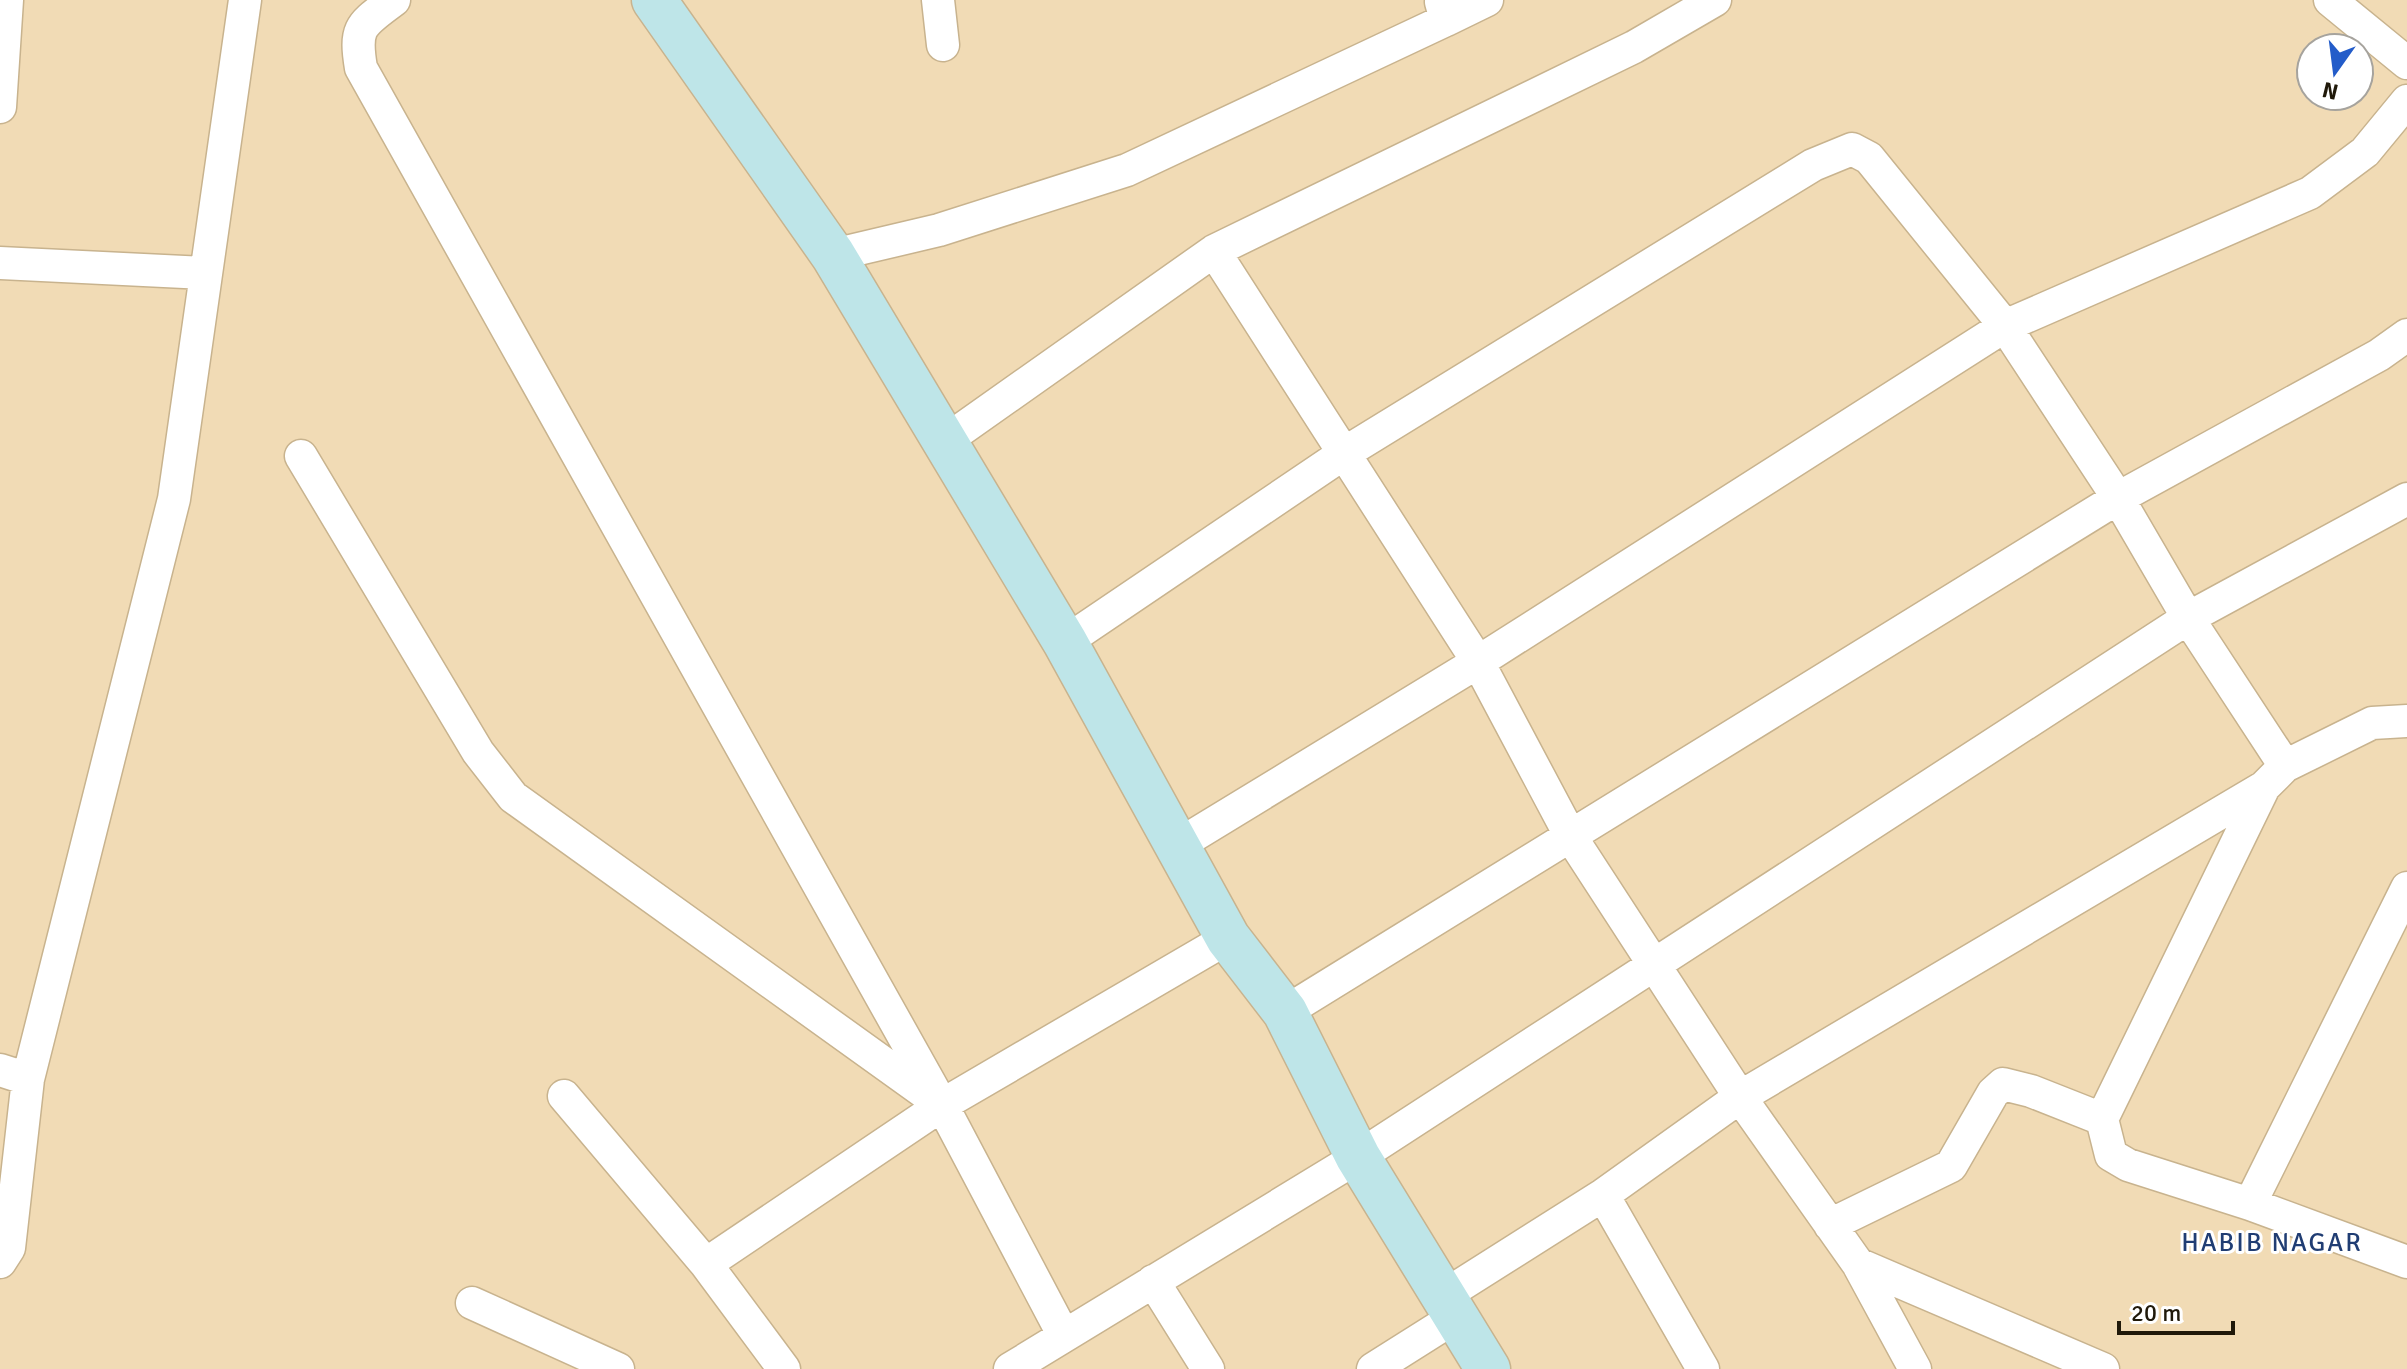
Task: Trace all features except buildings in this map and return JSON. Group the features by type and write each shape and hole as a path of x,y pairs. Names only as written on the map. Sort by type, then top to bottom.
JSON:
{"street":[{"path":"0,107 7,0"},
{"path":"0,1262 9,1248 14,1074 174,499 245,0"},
{"path":"394,0 362,24 356,39 361,68 942,1105 1064,1336"},
{"path":"654,0 833,255 1065,642 1228,938 1285,1012 1358,1157 1488,1369"},
{"path":"938,0 943,45"},
{"path":"833,255 939,230 1127,170 1443,10 1487,0"},
{"path":"945,441 1214,251 1634,47 1715,0"},
{"path":"2330,0 2407,63"},
{"path":"1178,845 1478,662 2005,326 2310,193 2365,152 2407,101"},
{"path":"1065,642 1343,454 1813,165 1852,149 1869,158 2005,326 2118,498 2188,618 2274,777"},
{"path":"1214,251 1478,662 1571,837 1740,1097 1858,1264 1915,1369"},
{"path":"0,263 205,273"},
{"path":"1285,1012 2118,498 2379,355 2407,335"},
{"path":"301,456 478,752 513,797 942,1105"},
{"path":"1010,1369 1358,1157 2188,618 2407,499"},
{"path":"1373,1369 1451,1306 1740,1097 2274,777 2372,723 2407,721"},
{"path":"2274,777 2102,1119 2111,1155 2128,1165 2405,1257"},
{"path":"2250,1204 2407,888"},
{"path":"706,1264 942,1105 1228,938"},
{"path":"1830,1225 1951,1166 1993,1093 2003,1084 2031,1091 2102,1119"},
{"path":"564,1096 706,1264 775,1366"},
{"path":"1603,1195 1703,1369"},
{"path":"1858,1264 2103,1369"},
{"path":"1153,1281 1208,1369"},
{"path":"472,1303 618,1369"}],"district":[{"name":"HABIB NAGAR","path":"2272,1243"}]}
